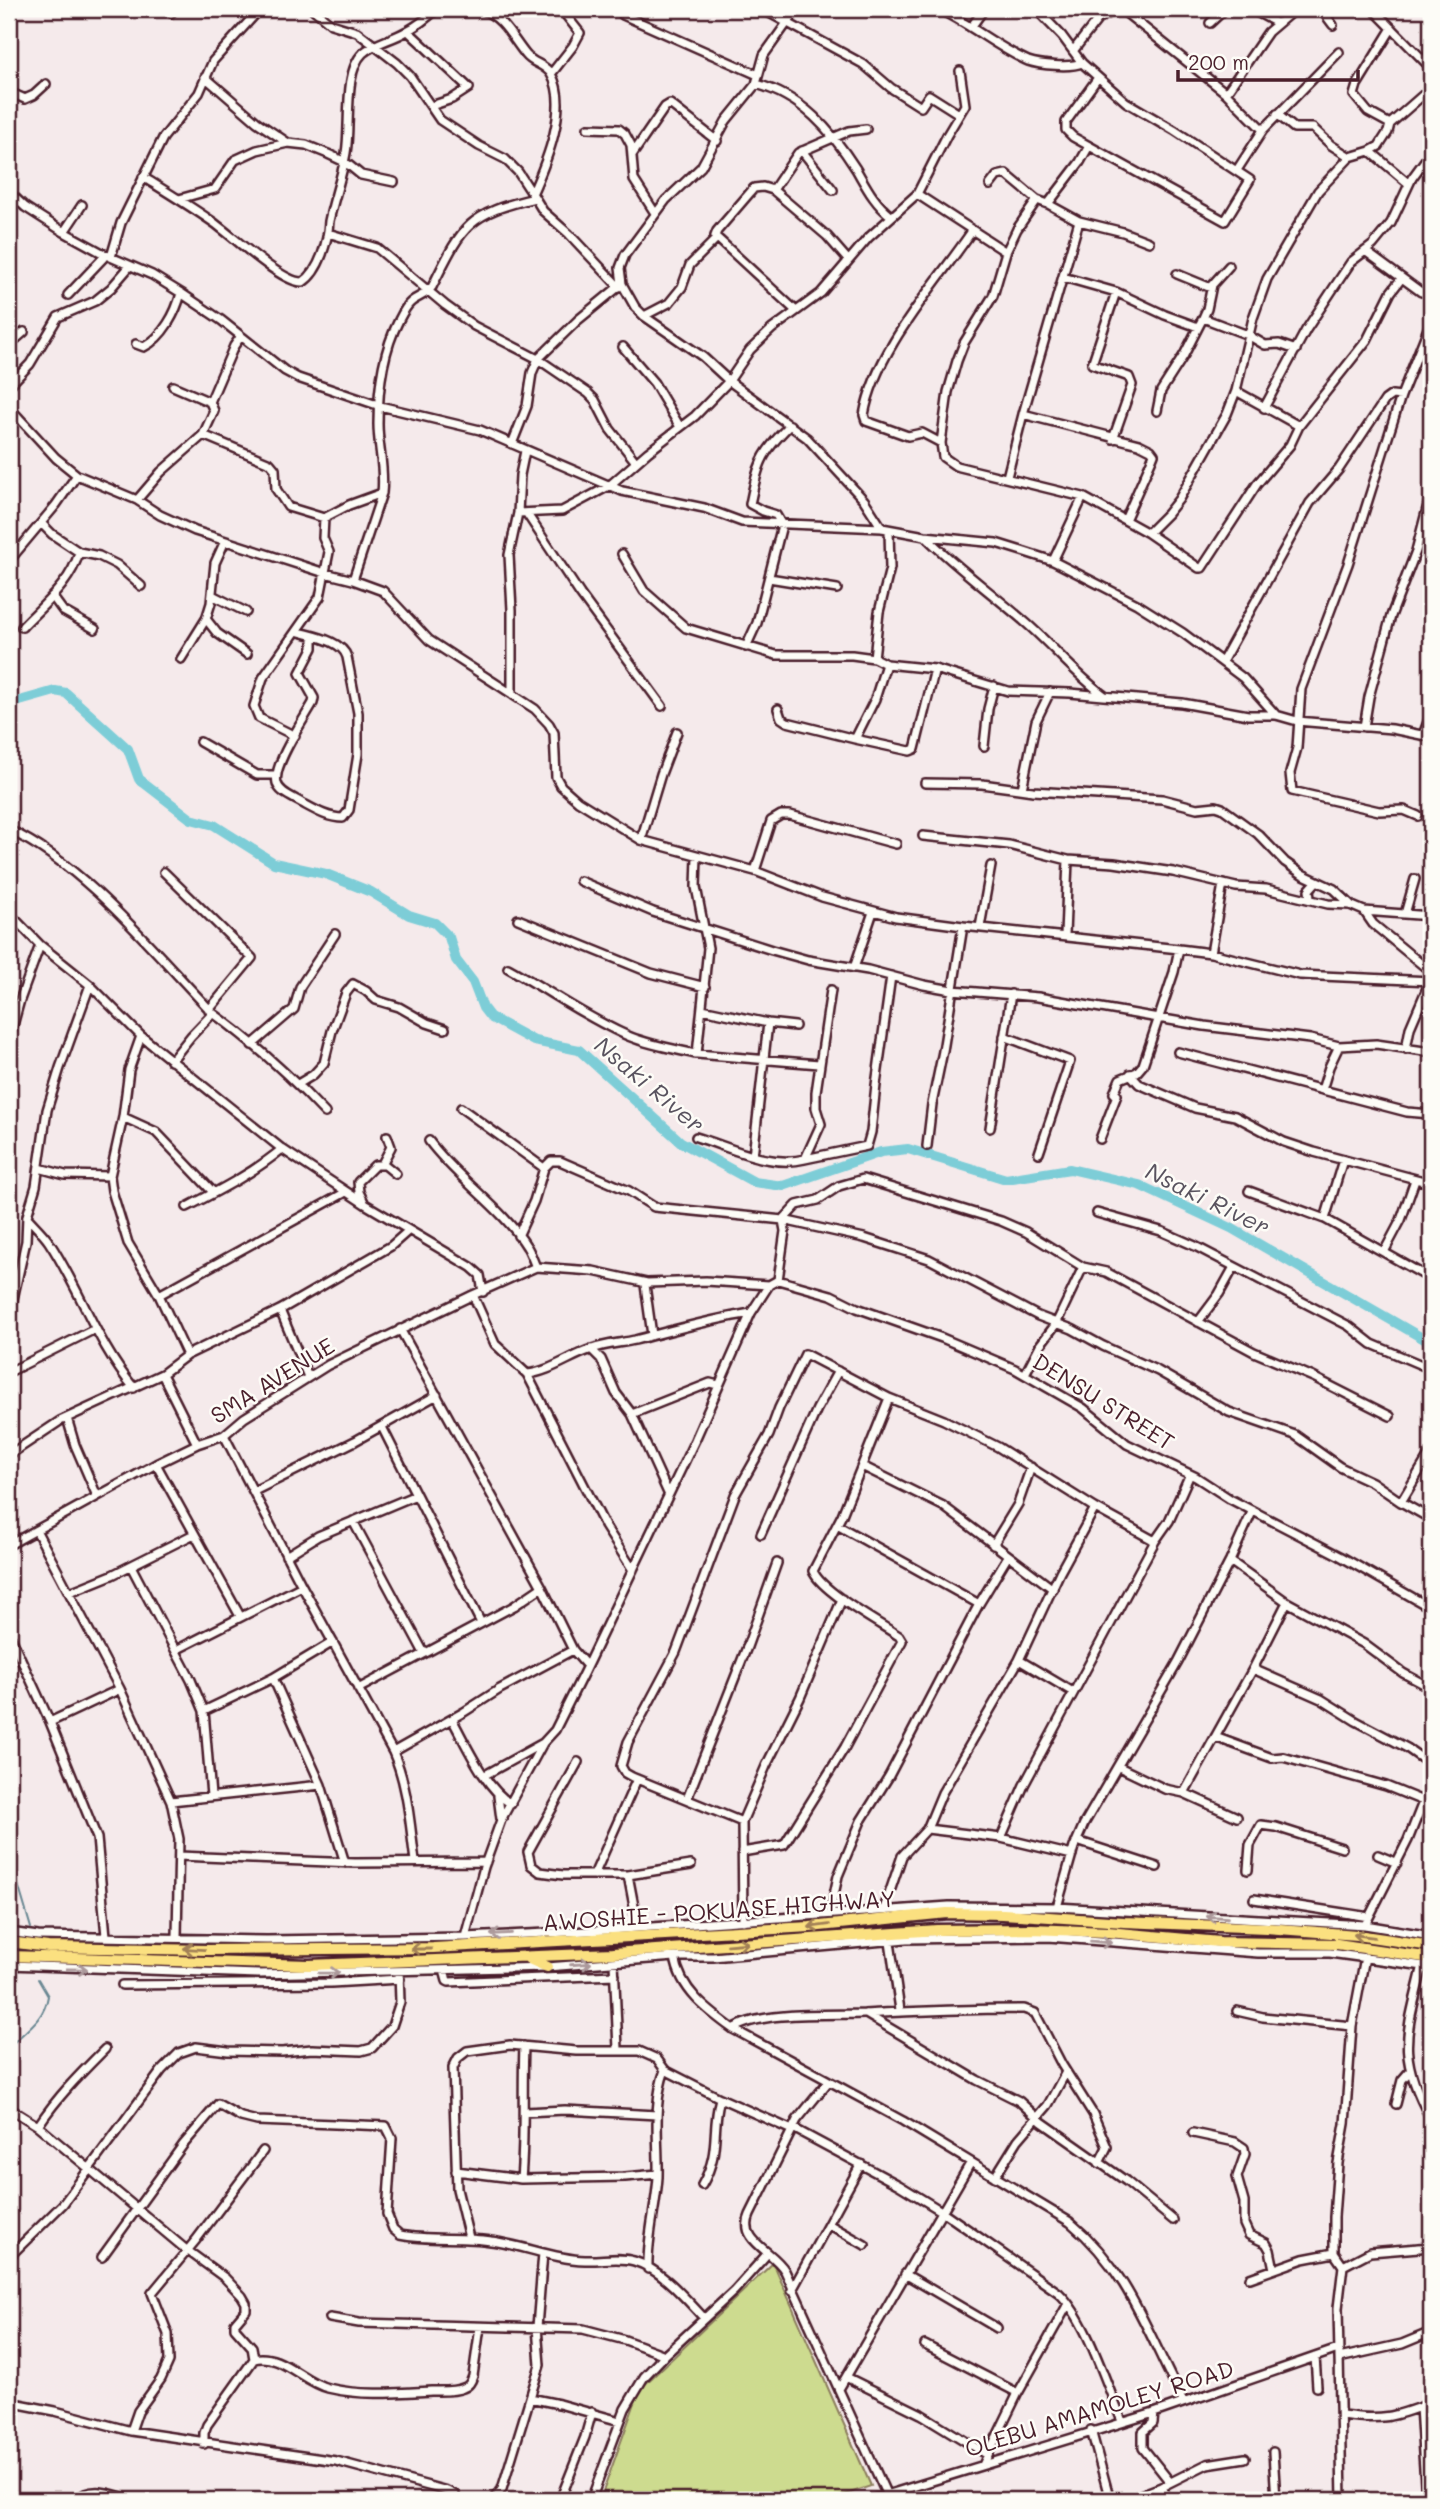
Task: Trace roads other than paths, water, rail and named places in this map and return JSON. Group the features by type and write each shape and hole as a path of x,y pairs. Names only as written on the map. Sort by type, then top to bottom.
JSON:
{"main road":[{"name":"AWOSHIE - POKUASE HIGHWAY","path":"9,1941 48,1947 207,1950 433,1948 810,1927 947,1913 1003,1913 1338,1933 1431,1946"},
{"path":"1188,1925 1188,1939"},
{"name":"AWOSHIE - POKUASE HIGHWAY","path":"9,1956 142,1961 335,1963 525,1958 937,1930 1089,1931 1220,1942 1337,1944 1429,1963"},
{"path":"335,1963 336,1949"},
{"path":"525,1958 547,1967"}],"street":[{"path":"68,295 108,256 121,223 163,138 199,93 213,61 260,9"},
{"path":"313,9 331,24 357,32 410,76 444,123 509,163 543,211 620,285 644,316 703,357 729,381 807,438 864,500 886,529 890,568 879,612 874,658"},
{"path":"143,177 179,199 295,282 303,282 313,274 328,233 345,162 351,78 360,56 372,46 408,31 437,9"},
{"path":"353,580 382,493 384,479 378,425 382,371 398,322 408,305 429,292 456,238 468,225 496,209 533,196 550,152 559,103 551,74 527,56 499,19 481,9"},
{"path":"551,74 573,47 580,33 561,9"},
{"path":"619,9 623,15 758,75"},
{"path":"762,9 863,64 891,88 921,107 929,95 959,114"},
{"path":"620,285 622,261 655,213 701,167 726,121 756,84 764,55 797,9"},
{"path":"938,9 1032,62 1073,67 1082,63"},
{"path":"972,26 984,9"},
{"path":"1036,9 1097,79 1126,102 1250,180 1227,219 1223,221 1073,137 1066,130 1065,125 1097,79"},
{"path":"1073,51 1098,19 1120,9 1226,93 1264,130"},
{"path":"1210,23 1225,9"},
{"path":"1251,9 1277,23"},
{"path":"1226,93 1268,32 1295,9"},
{"path":"1321,9 1333,25"},
{"path":"1373,9 1431,68"},
{"path":"1390,124 1368,112 1354,95 1357,85 1392,28"},
{"path":"408,31 469,88 452,99 431,106"},
{"path":"1237,170 1277,114 1292,102 1339,52"},
{"path":"517,513 562,511 608,486 695,416 729,381 750,350 772,329 821,293 848,260 917,194 965,105 960,71"},
{"path":"205,78 257,122 288,143"},
{"path":"9,93 25,99 46,84"},
{"path":"756,84 774,90 803,107 822,123 871,196 891,216"},
{"path":"1148,533 1179,499 1217,434 1236,391 1248,335 1267,279 1318,191 1349,157 1379,146 1390,124 1431,88"},
{"path":"632,155 665,107 670,104 716,141"},
{"path":"1277,114 1294,128 1313,128 1349,157"},
{"path":"588,128 622,131 628,138 634,180 655,213"},
{"path":"772,190 795,155 849,131 866,129"},
{"path":"179,199 215,189 235,160 257,150 288,143 306,145 345,162 361,175 394,182"},
{"path":"1048,204 1089,146"},
{"path":"802,151 832,190"},
{"path":"1370,151 1409,184"},
{"path":"1264,408 1306,330 1351,262 1391,223 1409,184 1431,152"},
{"path":"990,185 997,176 1006,174 1037,200 1079,221 1123,232 1149,242"},
{"path":"796,311 715,233 754,188 772,190 827,236 848,260"},
{"path":"9,192 64,232 108,256 152,275 181,293 298,378 380,406 480,430 608,486 704,508 742,522 886,529 996,543 1053,561 1137,604 1183,633 1243,678 1276,715"},
{"path":"917,194 1006,252"},
{"path":"1037,200 1017,229 1006,252 993,296 964,344 957,361 948,392 941,443 943,457 956,466 1083,498 1148,533 1199,568 1202,568 1257,484 1290,445 1299,426 1367,340 1401,279"},
{"path":"64,232 82,205"},
{"path":"1007,478 1079,221"},
{"path":"941,443 922,433 908,436 866,421 864,415 874,379 902,328 972,231"},
{"path":"328,233 377,248 474,326 538,359 595,400 610,429 636,462"},
{"path":"644,316 669,303 682,287 691,265 717,237"},
{"path":"1365,251 1421,292 1431,292"},
{"path":"9,386 30,364 58,317 95,301 111,288 130,266"},
{"path":"1157,411 1161,391 1207,309 1211,288 1229,266"},
{"path":"1177,274 1211,288"},
{"path":"1063,277 1116,292 1198,327"},
{"path":"512,444 527,406 532,373 538,359 578,320 620,285"},
{"path":"1112,439 1132,381 1129,377 1092,364 1116,292"},
{"path":"136,344 144,347 154,340 172,318 181,293"},
{"path":"1203,318 1248,335 1265,345 1279,344 1296,350"},
{"path":"1418,816 1404,810 1379,811 1292,791 1290,773 1298,739 1301,689 1348,564 1401,396 1431,321"},
{"path":"9,345 24,332"},
{"path":"209,402 241,336"},
{"path":"623,347 654,383 680,427"},
{"path":"137,500 161,472 203,435 214,411 209,402 173,386"},
{"path":"1236,391 1299,426"},
{"path":"1222,662 1310,503 1339,469 1385,400 1392,395 1401,396"},
{"path":"9,407 56,458 77,475 137,500 160,515 225,541 383,591 429,640 535,709 554,733 556,777 561,786 640,840 755,871 822,897 873,912 962,926 1211,953 1300,975 1431,978"},
{"path":"1023,414 1139,444 1151,450 1154,454 1125,520"},
{"path":"746,647 757,623 782,525 776,515 750,504 756,472 761,458 790,425"},
{"path":"203,435 270,464 275,469 276,489 288,507 324,518 382,493"},
{"path":"512,692 509,555 525,450"},
{"path":"9,561 77,475"},
{"path":"1364,727 1368,697 1391,616 1416,551 1431,493"},
{"path":"1053,561 1083,498"},
{"path":"527,514 573,584 662,706"},
{"path":"295,736 259,718 254,706 263,678 320,597 329,552 323,538 324,518"},
{"path":"41,523 79,552 99,556 114,563 141,586"},
{"path":"925,536 1105,696"},
{"path":"181,659 206,619 212,595 215,563 225,541"},
{"path":"22,627 74,568 79,552"},
{"path":"622,554 644,591 686,628 776,655 852,655 874,658 886,664 934,669 1008,691 1182,703 1248,715 1276,715 1297,721 1392,729 1427,736 1431,714"},
{"path":"769,578 837,589"},
{"path":"212,595 246,612"},
{"path":"52,596 63,611 95,629"},
{"path":"206,619 217,633 247,654"},
{"path":"296,631 339,646 345,652 358,713 358,754 347,815 343,818 316,811 281,790 277,783 276,775 314,698 300,673 313,648 313,637"},
{"path":"855,739 874,699 886,664"},
{"path":"778,709 778,714 787,722 910,751 915,748 934,669"},
{"path":"984,746 988,709 994,686"},
{"path":"1022,789 1036,721 1049,692"},
{"path":"640,840 677,732"},
{"path":"201,742 257,775 276,775"},
{"path":"925,783 982,784 1162,799 1197,808 1216,806 1258,834 1285,862 1334,889 1350,905"},
{"path":"755,871 771,821 782,815 896,844"},
{"path":"9,830 68,868 117,913 211,1012 298,1084 324,1113"},
{"path":"923,836 1009,845 1068,860 1114,863 1173,872 1223,884 1310,898 1328,904 1350,905 1364,911 1431,916"},
{"path":"697,856 696,887 708,948 697,1054 819,1064"},
{"path":"1065,936 1068,860"},
{"path":"980,927 990,866"},
{"path":"164,872 252,958 171,1061"},
{"path":"1405,914 1415,879"},
{"path":"580,881 653,912 796,957 952,990 1088,1004 1204,1026 1310,1039 1339,1046 1376,1044 1431,1052"},
{"path":"1310,898 1309,890 1317,881"},
{"path":"1211,953 1223,884"},
{"path":"1364,911 1373,924 1431,978"},
{"path":"854,968 873,912"},
{"path":"9,913 40,946 90,985 141,1036 171,1061 282,1149 408,1231 437,1245 471,1267 480,1275 483,1292"},
{"path":"518,919 651,973 705,987"},
{"path":"927,1146 962,926"},
{"path":"252,1045 294,1009 300,987 335,934"},
{"path":"9,1040 40,946"},
{"path":"1100,1139 1117,1096 1114,1093 1115,1088 1121,1079 1137,1072 1143,1066 1180,949"},
{"path":"508,968 627,1036 695,1054 697,1049"},
{"path":"696,1137 777,1161 794,1161 867,1146 872,1132 891,976"},
{"path":"1406,1049 1410,1028 1431,978"},
{"path":"298,1084 313,1075 324,1063 332,1031 346,993 353,984 382,1003 399,1007 427,1024 445,1029"},
{"path":"9,1317 26,1241 27,1216 36,1186 47,1110 90,985"},
{"path":"805,1159 821,1124 816,1108 819,1064 831,990"},
{"path":"990,1128 1011,994"},
{"path":"702,1009 796,1026"},
{"path":"753,1156 768,1023"},
{"path":"141,1036 129,1070 123,1116 110,1176 112,1191 123,1231 159,1295 187,1354"},
{"path":"1004,1036 1070,1061 1039,1153"},
{"path":"1322,1090 1339,1046"},
{"path":"1178,1052 1407,1112 1431,1114"},
{"path":"1130,1074 1139,1084 1186,1105 1235,1116 1284,1142 1431,1183"},
{"path":"461,1108 544,1168"},
{"path":"123,1116 156,1132 212,1192"},
{"path":"383,1164 391,1147 387,1136"},
{"path":"429,1141 445,1162 518,1236 529,1249 536,1267 593,1271 647,1283 706,1281 769,1285 779,1280 785,1231 783,1220"},
{"path":"187,1207 263,1164 282,1149"},
{"path":"1325,1219 1343,1160"},
{"path":"518,1236 534,1201 544,1168 551,1161 560,1161 629,1191 654,1208 783,1220 864,1238 929,1259 1056,1324 1072,1329 1158,1371 1229,1412 1295,1435 1340,1467 1372,1482 1431,1519"},
{"path":"365,1204 358,1182 375,1165 383,1164 396,1174"},
{"path":"39,1168 65,1175 110,1176"},
{"path":"783,1220 797,1205 818,1200 839,1186 863,1180 1001,1221 1026,1232 1083,1267 1106,1272 1198,1322 1390,1416"},
{"path":"1384,1252 1401,1220 1415,1180"},
{"path":"1249,1191 1325,1219 1431,1279"},
{"path":"159,1295 346,1192"},
{"path":"1097,1213 1161,1231 1349,1326 1372,1344 1425,1366"},
{"path":"27,1216 58,1256 95,1329 121,1373 134,1388"},
{"path":"9,1455 67,1418 162,1374 187,1354 280,1310 391,1245 408,1231"},
{"name":"SMA AVENUE","path":"9,1545 156,1464 197,1444 224,1435 244,1418 308,1377 400,1329 536,1267"},
{"path":"1025,1374 1040,1345 1056,1324 1083,1267"},
{"path":"1198,1322 1219,1294 1234,1267"},
{"name":"DENSU STREET","path":"779,1280 831,1295 857,1308 984,1355 1025,1374 1083,1408 1127,1444 1190,1474 1252,1512 1296,1533 1431,1608"},
{"path":"647,1283 645,1285 652,1335"},
{"path":"465,1937 501,1820 543,1743 555,1730 695,1440 751,1313 769,1285"},
{"path":"473,1295 495,1344 527,1374 605,1526 633,1570"},
{"path":"280,1310 308,1377"},
{"path":"527,1374 540,1373 591,1349 751,1313"},
{"path":"9,1372 95,1329"},
{"path":"400,1329 542,1587 573,1650 586,1665"},
{"path":"591,1349 601,1359 617,1393 632,1414 668,1493"},
{"path":"742,1822 637,1779 622,1770 621,1766 624,1752 676,1652 740,1483 769,1435 805,1354 889,1398 961,1428 1155,1541"},
{"path":"761,1534 817,1409 838,1371"},
{"path":"162,1374 197,1444"},
{"path":"632,1414 710,1383 718,1385"},
{"path":"254,1490 382,1427 438,1395"},
{"path":"742,1852 784,1845 845,1746 901,1645 899,1636 842,1599 819,1581 813,1571 837,1524 889,1398"},
{"path":"67,1418 97,1496"},
{"path":"382,1427 481,1623"},
{"path":"224,1435 286,1556 393,1752 407,1803 415,1861"},
{"path":"1401,1502 1431,1452"},
{"path":"156,1464 240,1616"},
{"path":"862,1466 943,1506 1053,1589"},
{"path":"993,1545 1018,1504 1031,1467"},
{"path":"1001,1838 1024,1785 1155,1541 1169,1521 1190,1474"},
{"path":"286,1556 318,1536 416,1495"},
{"path":"884,1909 902,1856 927,1829 942,1793 1019,1660 1095,1508"},
{"path":"1056,1907 1077,1841 1178,1662 1230,1562 1252,1512"},
{"path":"354,1521 424,1653"},
{"path":"837,1524 979,1604"},
{"path":"37,1530 120,1689 171,1801 179,1839 177,1936"},
{"path":"70,1592 131,1566 194,1534"},
{"path":"830,1913 838,1875 861,1821 889,1776 979,1604 1008,1556"},
{"path":"1230,1562 1287,1602 1364,1644 1403,1673 1431,1688"},
{"path":"687,1799 777,1563"},
{"path":"131,1566 176,1650 204,1711 211,1796"},
{"path":"176,1650 302,1586"},
{"path":"358,1689 542,1587"},
{"path":"743,1921 742,1822 842,1599"},
{"path":"1184,1793 1287,1602"},
{"path":"10,1638 50,1722 97,1838 106,1937"},
{"path":"204,1711 273,1678 333,1642"},
{"path":"393,1752 573,1650"},
{"path":"1019,1660 1073,1692"},
{"path":"1253,1669 1321,1699 1431,1765"},
{"path":"273,1678 321,1785 345,1863"},
{"path":"50,1722 120,1689"},
{"path":"453,1718 471,1754 498,1796 501,1820"},
{"path":"1215,1737 1272,1758 1283,1756 1386,1786 1423,1801"},
{"path":"485,1775 543,1743"},
{"path":"578,1762 528,1852 531,1865 540,1872 594,1875 628,1875 691,1865"},
{"path":"1119,1767 1165,1789 1184,1793 1237,1817"},
{"path":"594,1875 637,1779"},
{"path":"1365,1925 1397,1863 1431,1782"},
{"path":"171,1801 321,1785"},
{"path":"498,1796 511,1804"},
{"path":"1248,1870 1250,1844 1261,1825 1276,1826 1342,1848"},
{"path":"927,1829 1001,1838 1072,1855"},
{"path":"1077,1841 1157,1867"},
{"path":"1378,1855 1397,1863"},
{"path":"179,1856 345,1863 486,1862"},
{"path":"628,1875 638,1927"},
{"path":"1254,1899 1369,1917"},
{"path":"9,1932 38,1936 177,1936 267,1940 465,1937 949,1906 1056,1907 1365,1925 1431,1936"},
{"path":"122,1985 300,1983 444,1970 713,1957 906,1940 1048,1937 1258,1953 1365,1956 1429,1963 1406,2039 1409,2072 1431,2119"},
{"path":"890,1942 900,2010"},
{"path":"1342,2500 1338,2308 1343,2266 1334,2253 1334,2217 1338,2163 1345,2124 1352,2026 1365,1956"},
{"path":"675,1957 683,1983 705,2008 733,2029 903,2121 1070,2222 1105,2255 1129,2292 1183,2401"},
{"path":"614,1962 618,2049"},
{"path":"9,1965 372,1976"},
{"path":"444,1970 449,1982 615,1975"},
{"path":"300,1983 301,1973"},
{"path":"9,2257 63,2204 162,2070 178,2053 196,2047 228,2051 282,2052 312,2049 361,2051 372,2048 393,2026 400,2002 399,1975"},
{"path":"733,2029 742,2023 760,2020 900,2010 1024,2009 1035,2013 1101,2130 1107,2147 1099,2163"},
{"path":"1237,2011 1263,2017 1352,2026"},
{"path":"865,2014 977,2080 1019,2101 1173,2220"},
{"path":"469,2238 457,2189 454,2063 467,2051 510,2045 576,2051 618,2049 645,2053 657,2060 665,2070 720,2098 793,2129 861,2164 943,2212 1059,2293 1087,2339 1122,2421"},
{"path":"521,2179 525,2112 524,2046"},
{"path":"38,2126 52,2104 104,2049"},
{"path":"648,2269 649,2235 658,2174 657,2115 665,2070"},
{"path":"995,2177 1018,2140 1048,2105 1066,2071"},
{"path":"1396,2104 1402,2080 1409,2072"},
{"path":"828,2082 805,2109 793,2129 746,2225 751,2239 780,2262 888,2498"},
{"path":"702,2185 711,2169 716,2150 716,2112 720,2098"},
{"path":"102,2257 183,2145 218,2104 241,2117 257,2121 386,2126 392,2138 387,2214 393,2229 404,2236 469,2238 509,2243 543,2253 585,2260 635,2261 679,2292 704,2318"},
{"path":"9,2108 38,2126 225,2278 242,2296 246,2310 235,2328 252,2347 254,2358 207,2425 204,2444"},
{"path":"525,2112 565,2110 657,2115"},
{"path":"1193,2133 1235,2142 1244,2148 1245,2154 1237,2177 1244,2202 1244,2224 1249,2235 1266,2243 1274,2269"},
{"path":"131,2431 138,2411 161,2379 169,2361 168,2334 152,2293 236,2190 263,2151"},
{"path":"839,2389 971,2162"},
{"path":"793,2290 861,2164"},
{"path":"456,2171 521,2179 658,2174"},
{"path":"830,2225 866,2245"},
{"path":"1343,2266 1370,2252 1431,2247"},
{"path":"494,2500 502,2489 540,2365 537,2327 543,2253"},
{"path":"591,2500 625,2409 644,2377 734,2291 768,2253"},
{"path":"1250,2277 1303,2259 1334,2253"},
{"path":"905,2274 997,2328"},
{"path":"983,2465 1018,2393 1068,2304"},
{"path":"330,2318 359,2323 583,2329 625,2340 664,2355"},
{"path":"254,2358 273,2359 309,2381 329,2389 388,2394 461,2389 471,2382 473,2376 480,2327"},
{"path":"1339,2358 1402,2344 1431,2332"},
{"path":"925,2345 1018,2393"},
{"name":"OLEBU AMAMOLEY ROAD","path":"870,2500 888,2498 1091,2430 1154,2413 1338,2348"},
{"path":"1315,2357 1317,2387"},
{"path":"846,2377 921,2414 988,2455"},
{"path":"530,2399 620,2421"},
{"path":"9,2402 131,2431 204,2444 336,2461 447,2491 457,2500"},
{"path":"1342,2415 1367,2419 1385,2418 1399,2416 1431,2403"},
{"path":"1420,2407 1426,2500"},
{"path":"560,2500 592,2412"},
{"path":"1154,2413 1153,2423 1143,2432 1143,2448 1170,2482"},
{"path":"1091,2430 1110,2500"},
{"path":"1273,2452 1276,2500"},
{"path":"1127,2500 1161,2487 1206,2464 1245,2458"},
{"path":"1161,2487 1167,2500"},
{"path":"76,2500 86,2492 94,2491 132,2500"}],"waterway":[{"name":"Nsaki River","path":"9,704 55,691 66,693 128,749 139,779 191,819 214,825 274,863 326,874 371,892 409,915 435,923 449,937 456,960 473,982 483,1008 490,1017 534,1041 579,1050 681,1142 754,1182 783,1186 881,1152 908,1149 1006,1179 1070,1169 1139,1185 1231,1228 1431,1343"},
{"path":"9,1854 31,1928"},
{"path":"9,2047 38,2019 46,2005 48,1996 38,1979"}]}
